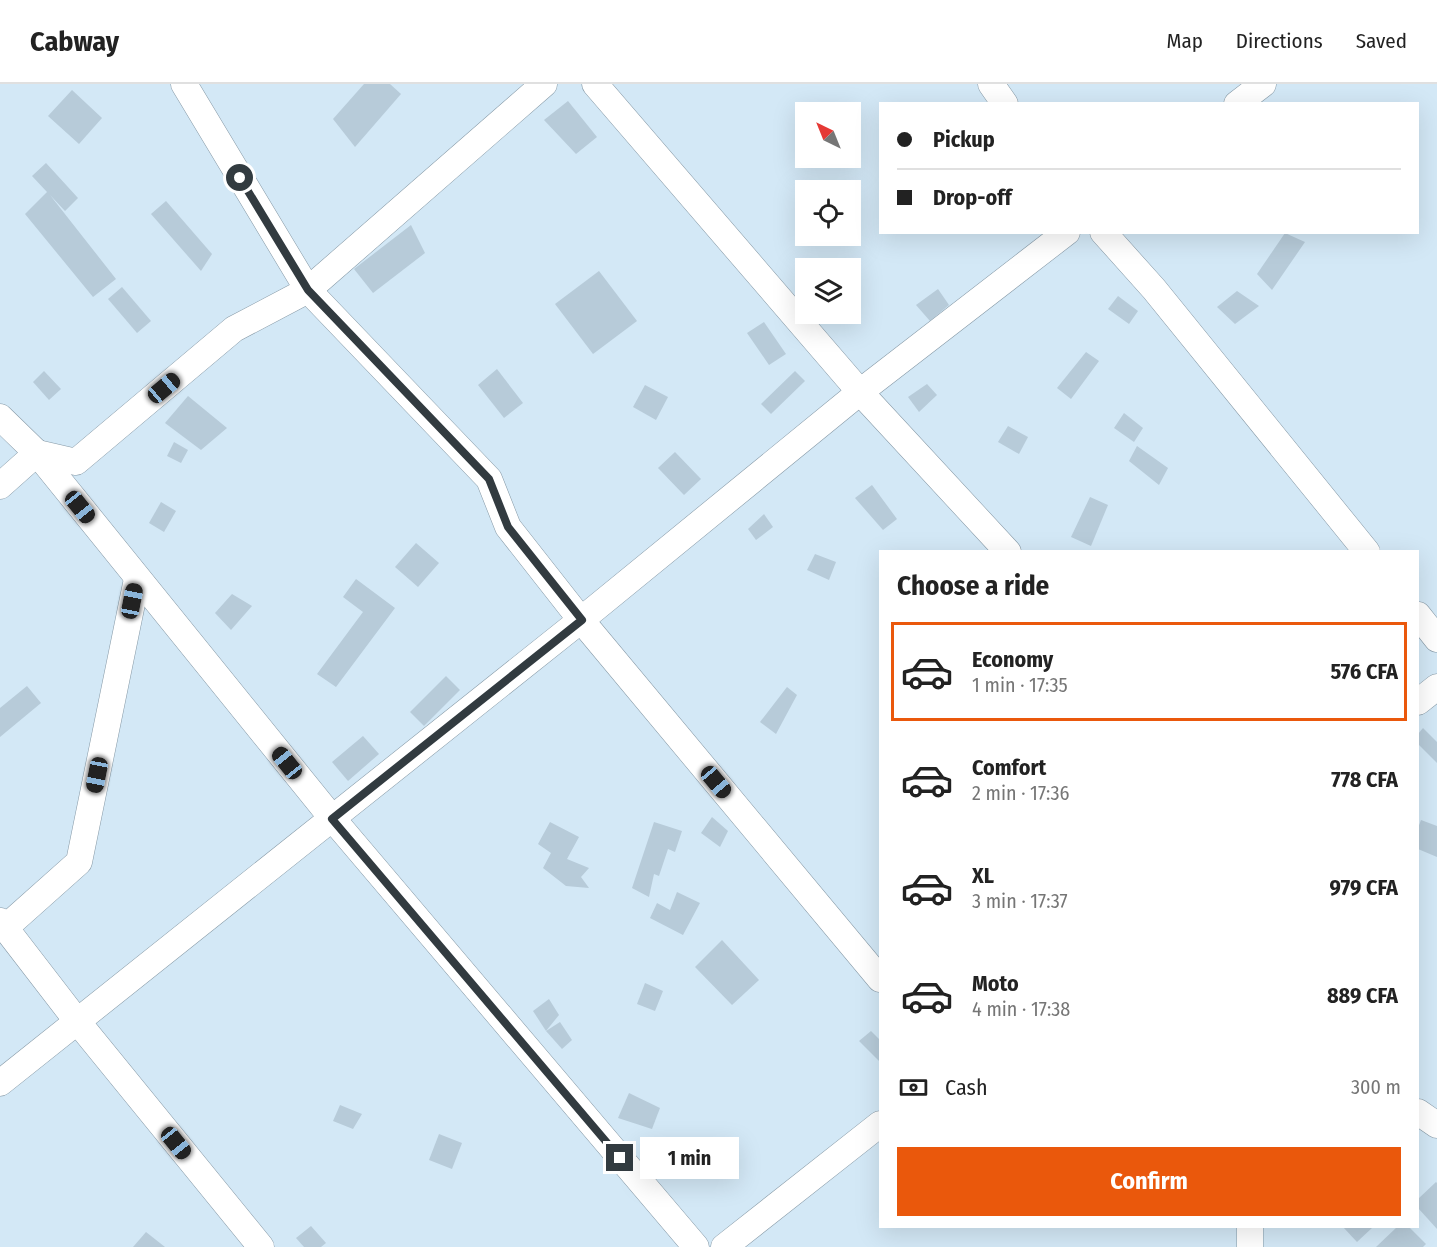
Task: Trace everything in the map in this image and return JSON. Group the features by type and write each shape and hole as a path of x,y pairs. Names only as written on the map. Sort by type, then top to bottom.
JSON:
{"street":[{"path":"184,84 308,290 489,479 508,527 582,620 879,978"},
{"path":"37,453 76,462 234,329 308,290 544,84"},
{"path":"595,84 860,392 1006,550"},
{"path":"991,84 1004,102"},
{"path":"1240,102 1263,84"},
{"path":"0,1083 582,620 860,392 1064,234"},
{"path":"1104,234 1154,289 1365,550"},
{"path":"0,417 37,453 136,579 332,819 696,1247"},
{"path":"0,486 37,453"},
{"path":"136,579 79,862 3,924 77,1021 261,1247"},
{"path":"1419,616 1437,639"},
{"path":"1419,701 1437,687"},
{"path":"1419,1113 1437,1125"},
{"path":"724,1247 879,1125"},
{"path":"1250,1228 1250,1247"}],"building":[{"path":"364,84 390,84 401,94 355,147 333,119"},
{"path":"72,90 102,118 79,144 48,116"},
{"path":"568,101 597,137 576,154 544,120"},
{"path":"46,163 78,198 65,211 50,195 116,279 93,297 25,214 47,192 32,176"},
{"path":"166,201 212,254 201,271 151,214"},
{"path":"411,225 425,253 373,293 354,269"},
{"path":"1284,234 1305,242 1272,290 1257,274"},
{"path":"599,271 637,321 593,354 555,304"},
{"path":"122,287 151,321 137,333 108,299"},
{"path":"938,289 949,305 930,321 916,305"},
{"path":"1237,291 1259,306 1235,324 1217,307"},
{"path":"1118,296 1138,311 1129,324 1108,309"},
{"path":"764,322 786,354 769,365 747,333"},
{"path":"1086,352 1099,361 1071,399 1057,388"},
{"path":"497,369 523,403 504,418 478,385"},
{"path":"44,371 61,389 49,400 33,382"},
{"path":"795,371 805,381 771,414 761,404"},
{"path":"927,384 937,395 919,412 908,397"},
{"path":"645,385 668,397 656,420 633,407"},
{"path":"188,396 227,428 201,450 165,423"},
{"path":"1124,413 1143,428 1134,442 1114,428"},
{"path":"1008,426 1028,437 1019,454 998,442"},
{"path":"174,442 188,450 181,463 167,456"},
{"path":"1137,446 1168,468 1159,485 1129,461"},
{"path":"675,452 701,479 684,495 658,468"},
{"path":"872,485 897,519 883,530 855,498"},
{"path":"1090,497 1108,505 1091,546 1071,537"},
{"path":"161,502 176,511 164,532 149,523"},
{"path":"764,514 773,527 756,540 748,529"},
{"path":"416,543 439,563 418,587 395,567"},
{"path":"815,554 836,562 829,580 807,570"},
{"path":"356,579 395,608 336,687 317,674 363,612 343,597"},
{"path":"232,594 252,606 231,630 215,613"},
{"path":"446,676 460,690 424,726 410,712"},
{"path":"27,686 41,703 0,737 0,708"},
{"path":"787,687 797,695 776,734 760,722"},
{"path":"1423,728 1437,742 1437,763 1419,745 1419,733"},
{"path":"363,736 379,754 348,781 332,762"},
{"path":"712,817 728,831 720,847 701,833"},
{"path":"1421,820 1437,826 1437,857 1419,849"},
{"path":"550,822 579,837 567,859 589,868 581,877 589,888 566,886 543,868 551,853 538,844"},
{"path":"654,822 682,831 675,852 668,849 659,876 654,874 649,897 632,888"},
{"path":"677,892 700,903 683,935 650,918 657,903 670,910"},
{"path":"722,940 759,980 732,1005 695,967"},
{"path":"645,983 663,991 655,1011 637,1004"},
{"path":"549,999 559,1015 546,1031 533,1011"},
{"path":"560,1022 572,1040 562,1049 546,1031"},
{"path":"871,1031 879,1039 879,1061 859,1041"},
{"path":"629,1093 660,1108 652,1129 618,1118"},
{"path":"340,1105 362,1114 353,1129 333,1121"},
{"path":"439,1134 462,1143 452,1169 429,1160"},
{"path":"1437,1183 1437,1229 1419,1209 1419,1198"},
{"path":"311,1226 326,1243 321,1247 304,1247 296,1238"},
{"path":"1344,1228 1372,1228 1357,1242"},
{"path":"1396,1228 1410,1228 1426,1244 1423,1247 1376,1247"},
{"path":"146,1232 165,1247 133,1247"}],"route":[{"path":"240,178 308,290 489,479 508,527 582,620 332,819 620,1158"}]}
